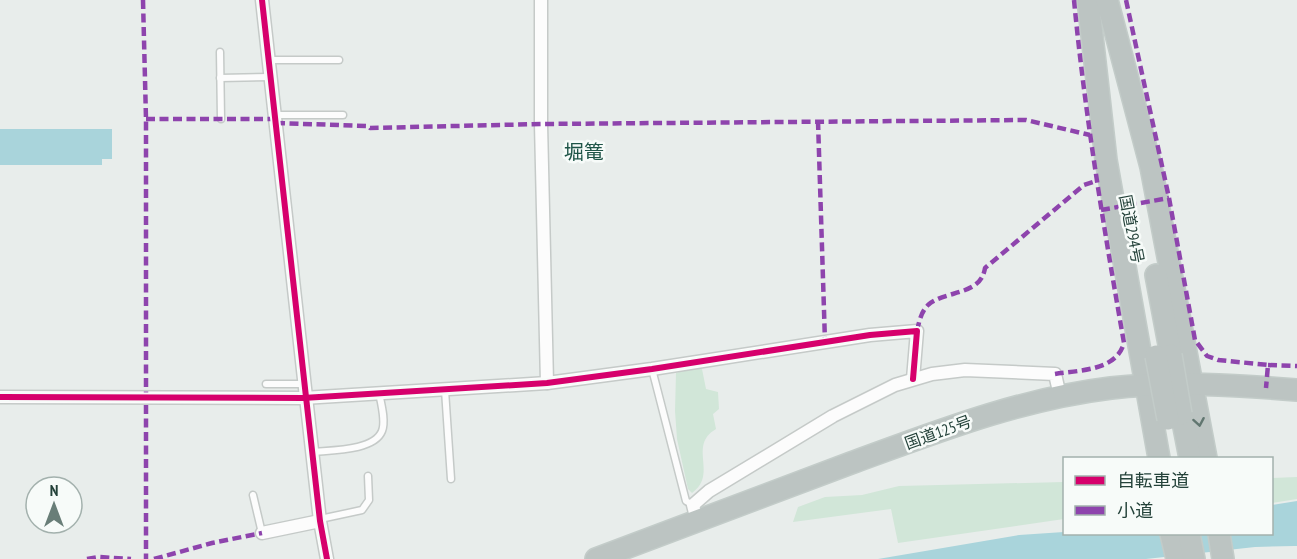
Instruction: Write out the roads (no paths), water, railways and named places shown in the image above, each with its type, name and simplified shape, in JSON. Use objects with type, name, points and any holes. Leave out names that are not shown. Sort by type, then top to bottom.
[{"type":"highway","name":"国道294号","points":[[1089,0],[1175,418],[1189,457]]},
{"type":"highway","points":[[1089,0],[1106,160],[1159,457]]},
{"type":"highway","name":"国道294号","points":[[1107,0],[1163,356]]},
{"type":"highway","points":[[1107,0],[1151,167],[1206,457]]},
{"type":"highway","name":"国道125号","points":[[596,559],[695,513],[1017,405],[1108,388],[1146,385],[1297,390]]},
{"type":"highway","name":"国道294号","points":[[1175,418],[1175,457]]},
{"type":"highway","points":[[1171,535],[1177,559]]},
{"type":"highway","points":[[1189,535],[1194,559]]},
{"type":"highway","points":[[1203,535],[1207,559]]},
{"type":"highway","points":[[1219,535],[1223,559]]},
{"type":"street","points":[[262,0],[312,452],[327,559]]},
{"type":"street","points":[[541,0],[541,124],[547,382]]},
{"type":"street","points":[[0,397],[305,391],[379,393],[547,382],[652,369],[859,337],[916,331],[913,379]]},
{"type":"street","points":[[695,513],[709,491],[833,416],[873,395],[913,379],[965,370],[1055,374],[1060,396]]},
{"type":"street","points":[[262,533],[320,520]]},
{"type":"lane","points":[[220,52],[221,119]]},
{"type":"lane","points":[[269,60],[339,60]]},
{"type":"lane","points":[[220,78],[271,77]]},
{"type":"lane","points":[[276,115],[343,115]]},
{"type":"lane","points":[[652,369],[686,501],[695,513]]},
{"type":"lane","points":[[266,384],[305,391]]},
{"type":"lane","points":[[445,389],[451,479]]},
{"type":"lane","points":[[312,452],[359,447],[377,437],[383,428],[379,393]]},
{"type":"lane","points":[[320,520],[362,510],[369,500],[368,476]]},
{"type":"lane","points":[[253,495],[262,533]]},
{"type":"water","points":[[0,129],[112,129],[112,159],[102,159],[102,165],[0,165]]},
{"type":"water","points":[[1297,501],[1297,546],[1255,547],[1146,559],[878,559],[1019,535],[1063,532],[1063,535],[1273,535],[1273,505]]},
{"type":"district","name":"堀篭","points":[[584,152]]}]
